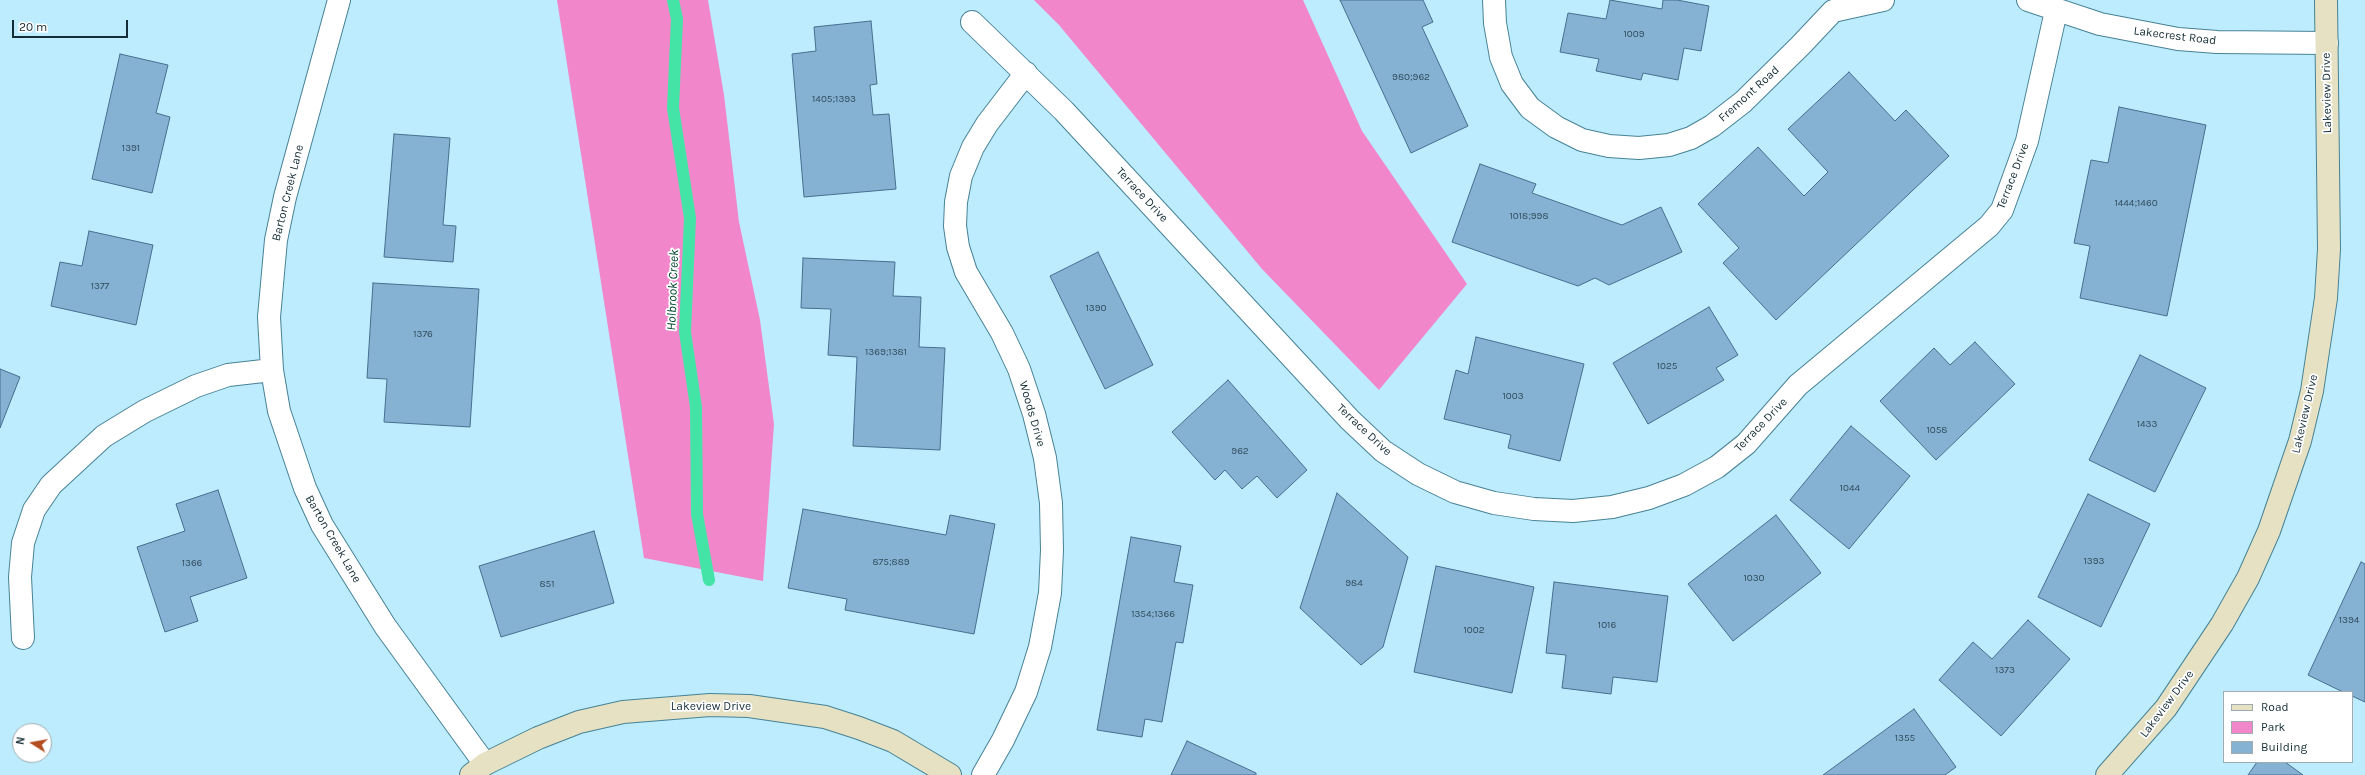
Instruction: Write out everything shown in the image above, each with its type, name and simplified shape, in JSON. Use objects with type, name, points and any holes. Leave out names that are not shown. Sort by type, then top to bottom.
[{"type":"street","name":"Barton Creek Lane","points":[[339,0],[284,198],[276,240],[269,317],[272,370],[279,411],[290,450],[322,525],[478,770]]},
{"type":"street","name":"Fremont Road","points":[[1494,0],[1494,23],[1501,57],[1512,84],[1530,108],[1556,127],[1582,140],[1609,146],[1639,148],[1668,145],[1691,138],[1712,126],[1743,102],[1836,5],[1883,0]]},
{"type":"street","name":"Lakecrest Road","points":[[2028,0],[2056,11],[2100,24],[2178,39],[2216,42],[2327,43]]},
{"type":"street","name":"Lakeview Drive","points":[[2107,775],[2166,708],[2222,624],[2248,578],[2270,531],[2300,441],[2319,353],[2326,298],[2329,249],[2326,0]]},
{"type":"street","name":"Terrace Drive","points":[[972,22],[1064,111],[1350,420],[1382,451],[1418,474],[1455,492],[1494,503],[1534,509],[1573,511],[1612,507],[1649,498],[1684,485],[1717,467],[1746,444],[1798,385],[1989,226],[2002,210],[2027,141],[2056,11]]},
{"type":"street","name":"Woods Drive","points":[[983,775],[1004,740],[1026,692],[1040,646],[1050,593],[1052,550],[1051,503],[1045,458],[1034,414],[1019,368],[1002,334],[966,272],[958,247],[955,226],[956,202],[961,176],[973,148],[987,124],[1026,73]]},
{"type":"street","points":[[23,638],[20,577],[23,543],[34,510],[51,485],[104,436],[145,411],[228,375],[272,370]]},
{"type":"street","name":"Lakeview Drive","points":[[478,770],[538,738],[579,722],[623,712],[667,707],[710,705],[780,710],[832,720],[893,741],[950,775]]},
{"type":"green space","points":[[557,0],[708,0],[724,95],[739,222],[760,320],[774,424],[763,581],[644,558]]},
{"type":"green space","points":[[1034,0],[1303,0],[1362,131],[1467,284],[1379,390],[1262,269],[1059,25]]},
{"type":"building","points":[[1340,0],[1423,0],[1433,22],[1422,27],[1468,126],[1411,153]]},
{"type":"building","points":[[1610,0],[1662,9],[1663,0],[1677,0],[1709,6],[1701,51],[1684,48],[1678,80],[1643,73],[1641,80],[1596,71],[1599,59],[1560,52],[1568,13],[1606,19]]},
{"type":"building","points":[[871,21],[877,84],[870,85],[873,115],[889,114],[896,189],[804,197],[792,54],[816,51],[814,27]]},
{"type":"building","points":[[120,54],[168,65],[156,113],[170,117],[152,193],[92,179]]},
{"type":"building","points":[[1849,72],[1895,121],[1906,110],[1949,156],[1776,320],[1723,263],[1739,248],[1698,204],[1758,147],[1804,196],[1828,172],[1788,129]]},
{"type":"building","points":[[2119,107],[2206,125],[2167,316],[2080,298],[2090,246],[2074,243],[2091,160],[2108,163]]},
{"type":"building","points":[[394,134],[450,138],[443,225],[456,226],[453,262],[384,257]]},
{"type":"building","points":[[1480,164],[1536,184],[1532,193],[1622,225],[1661,207],[1682,252],[1609,285],[1595,278],[1578,286],[1452,242]]},
{"type":"building","points":[[89,231],[153,245],[136,325],[51,306],[60,262],[82,266]]},
{"type":"building","points":[[1098,252],[1153,365],[1105,389],[1050,276]]},
{"type":"building","points":[[803,258],[895,262],[893,296],[921,297],[919,347],[945,348],[940,450],[853,446],[857,357],[828,355],[831,309],[801,308]]},
{"type":"building","points":[[373,283],[479,289],[470,427],[384,422],[387,379],[367,378]]},
{"type":"building","points":[[1709,307],[1738,355],[1716,368],[1724,380],[1648,424],[1613,363]]},
{"type":"building","points":[[1476,337],[1584,364],[1560,461],[1508,448],[1511,435],[1444,419],[1456,370],[1468,374]]},
{"type":"building","points":[[1975,342],[2015,384],[1936,460],[1880,401],[1934,348],[1950,365]]},
{"type":"building","points":[[2140,355],[2206,388],[2155,492],[2089,460]]},
{"type":"building","points":[[0,369],[20,377],[0,428]]},
{"type":"building","points":[[1228,380],[1307,470],[1277,498],[1257,476],[1242,489],[1225,470],[1215,480],[1172,432]]},
{"type":"building","points":[[1851,426],[1910,476],[1849,549],[1790,500]]},
{"type":"building","points":[[218,490],[247,578],[190,597],[198,621],[165,632],[137,547],[185,531],[176,504]]},
{"type":"building","points":[[1337,493],[1408,557],[1383,647],[1361,665],[1300,608]]},
{"type":"building","points":[[2088,494],[2150,524],[2101,627],[2038,597]]},
{"type":"building","points":[[803,509],[946,535],[950,515],[995,524],[974,634],[845,610],[847,599],[788,588]]},
{"type":"building","points":[[1776,515],[1821,573],[1733,641],[1688,584]]},
{"type":"building","points":[[594,531],[614,603],[501,637],[479,566]]},
{"type":"building","points":[[1131,537],[1181,546],[1174,582],[1193,585],[1183,643],[1176,642],[1162,722],[1145,719],[1142,737],[1097,730]]},
{"type":"building","points":[[2361,562],[2365,564],[2365,702],[2353,696],[2353,691],[2341,691],[2308,675]]},
{"type":"building","points":[[1436,566],[1534,587],[1512,693],[1414,672]]},
{"type":"building","points":[[1554,582],[1668,596],[1657,682],[1613,677],[1611,694],[1562,688],[1566,655],[1546,653]]},
{"type":"building","points":[[2028,620],[2070,659],[2001,736],[1939,680],[1973,642],[1992,659]]},
{"type":"building","points":[[1914,709],[1956,767],[1945,775],[1823,775]]},
{"type":"building","points":[[1187,741],[1256,773],[1256,775],[1171,775]]},
{"type":"building","points":[[2256,763],[2286,763],[2303,775],[2248,775]]},
{"type":"waterway","name":"Holbrook Creek","points":[[673,0],[677,19],[673,108],[690,218],[685,332],[696,407],[697,514],[709,580]]}]
